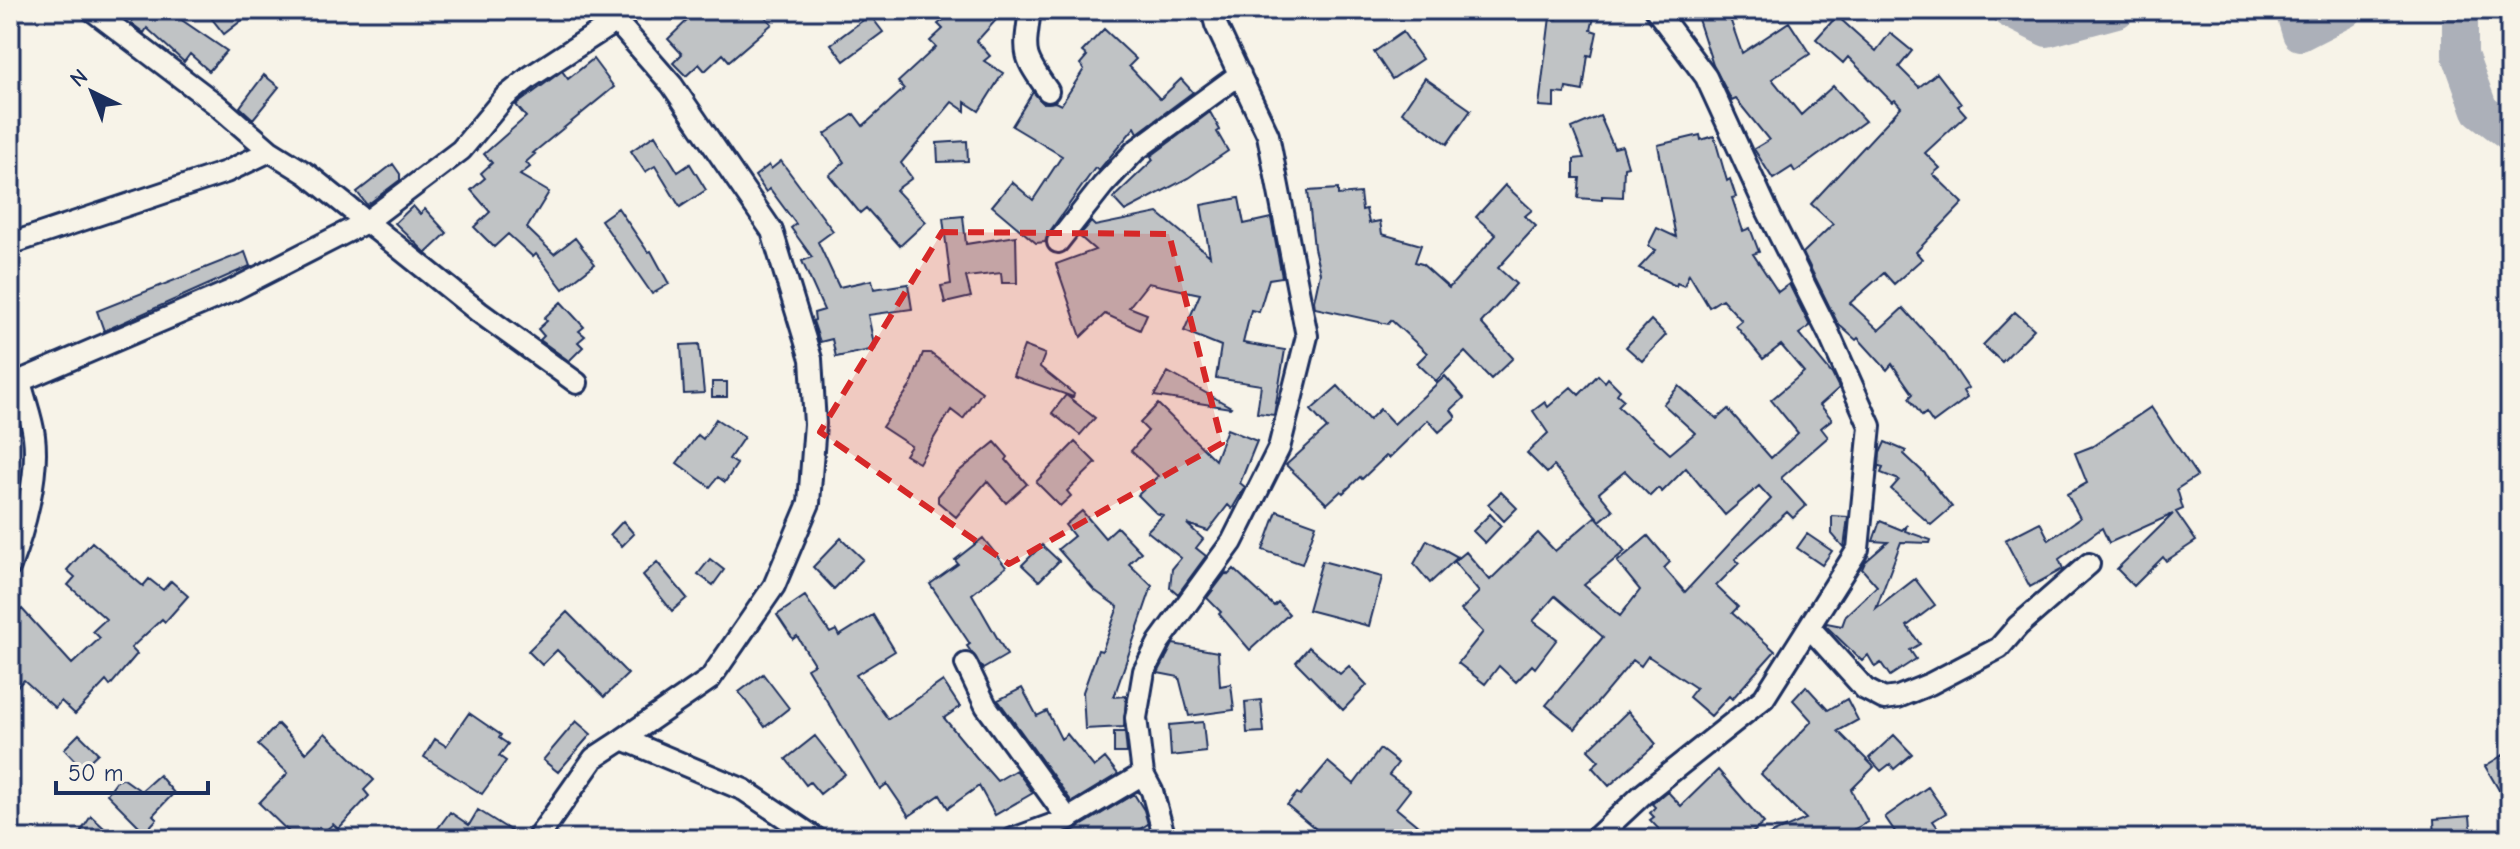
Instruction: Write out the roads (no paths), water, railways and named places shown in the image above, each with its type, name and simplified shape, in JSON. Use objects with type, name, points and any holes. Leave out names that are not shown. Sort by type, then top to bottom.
[{"type":"street","points":[[92,10],[217,105],[270,151],[307,174],[479,312],[577,383]]},
{"type":"street","points":[[1030,10],[1025,52],[1031,67],[1048,91]]},
{"type":"street","points":[[1165,839],[1152,791],[1143,774],[1136,718],[1144,671],[1159,642],[1232,542],[1279,448],[1307,336],[1268,135],[1216,25],[1212,10]]},
{"type":"street","points":[[1595,839],[1642,795],[1764,698],[1858,549],[1870,426],[1706,77],[1656,10]]},
{"type":"street","points":[[10,566],[28,510],[34,453],[34,436],[15,379],[231,291],[366,222],[461,150],[505,97],[623,16],[772,231],[811,359],[815,424],[809,503],[774,586],[710,679],[594,758],[537,839]]},
{"type":"street","points":[[1058,242],[1103,185],[1135,151],[1240,74]]},
{"type":"street","points":[[10,244],[226,172],[270,151]]},
{"type":"street","points":[[1809,627],[1865,689],[1884,699],[1898,697],[1999,648],[2018,626],[2089,564]]},
{"type":"street","points":[[966,664],[986,706],[1068,819]]},
{"type":"street","points":[[623,739],[744,790],[817,839]]},
{"type":"street","points":[[1013,839],[1068,819],[1143,774]]},
{"type":"waterway","points":[[2009,10],[2047,29],[2117,10]]},
{"type":"waterway","points":[[2293,10],[2300,33],[2345,10]]},
{"type":"waterway","points":[[2460,10],[2460,55],[2480,110],[2510,133]]}]
